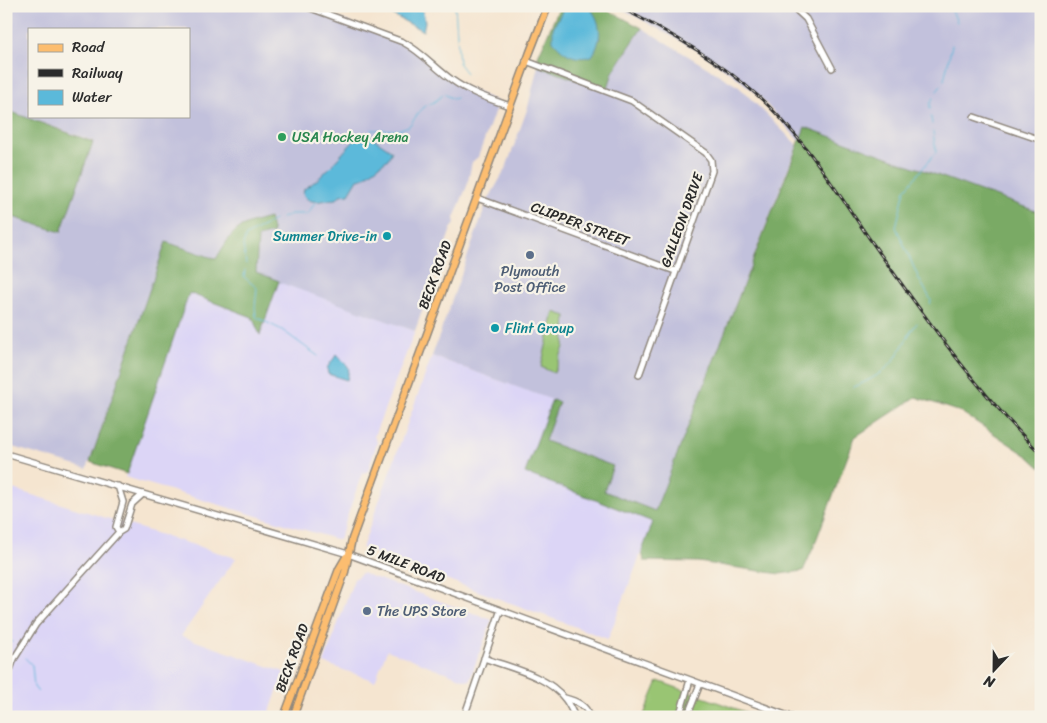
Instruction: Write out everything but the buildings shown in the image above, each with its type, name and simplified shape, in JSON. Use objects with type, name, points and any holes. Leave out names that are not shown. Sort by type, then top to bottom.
[{"type":"main road","name":"BECK ROAD","points":[[293,717],[345,572],[348,554],[526,61],[548,6]]},
{"type":"main road","name":"BECK ROAD","points":[[284,717],[339,569],[348,554]]},
{"type":"street","points":[[305,6],[403,42],[418,50],[453,81],[471,92],[510,106]]},
{"type":"street","points":[[792,6],[806,19],[832,68]]},
{"type":"street","name":"GALLEON DRIVE","points":[[526,61],[632,100],[709,156],[712,163],[712,171],[639,375]]},
{"type":"street","points":[[974,117],[1041,140]]},
{"type":"street","name":"CLIPPER STREET","points":[[477,198],[675,271]]},
{"type":"street","name":"5 MILE ROAD","points":[[6,454],[348,554],[500,612],[791,717]]},
{"type":"street","points":[[118,486],[123,502],[116,527],[119,532]]},
{"type":"street","points":[[6,680],[14,659],[36,624],[119,532],[124,529],[132,504],[144,494]]},
{"type":"street","points":[[464,717],[500,612]]},
{"type":"street","points":[[484,658],[530,674],[547,684],[564,698],[575,717]]},
{"type":"street","points":[[680,717],[690,680]]},
{"type":"street","points":[[687,717],[700,684]]},
{"type":"street","points":[[564,698],[577,701],[588,710],[590,717]]},
{"type":"shaded area","points":[[12,6],[305,6],[403,42],[453,81],[498,102],[478,157],[472,162],[467,186],[454,218],[455,224],[451,229],[415,331],[166,242],[87,469],[6,445],[6,215],[61,232],[93,141],[28,118],[190,118],[190,28],[28,28],[28,118],[6,110],[6,21]]},
{"type":"shaded area","points":[[617,6],[1041,6],[1041,213],[805,127],[799,141],[759,96],[731,73],[697,50]]},
{"type":"shaded area","points":[[642,28],[739,87],[797,145],[655,511],[604,491],[613,466],[544,441],[558,402],[432,356],[487,202],[506,168],[528,107],[538,66],[607,91],[613,72]]},
{"type":"shaded area","points":[[279,281],[415,331],[374,436],[377,442],[368,471],[362,474],[339,540],[125,477],[189,293],[252,317],[260,334]]},
{"type":"shaded area","points":[[432,356],[559,402],[653,522],[608,639],[362,548]]},
{"type":"shaded area","points":[[6,487],[236,558],[181,636],[284,672],[268,717],[6,717]]},
{"type":"shaded area","points":[[362,573],[492,620],[469,681],[387,650],[375,681],[324,663],[354,579]]},
{"type":"green space","points":[[560,6],[565,6],[553,28],[595,51],[600,39],[593,12],[588,6],[600,6],[642,28],[613,72],[607,91],[538,66],[538,56]]},
{"type":"green space","points":[[6,110],[93,142],[61,232],[6,215]]},
{"type":"green space","points":[[805,127],[1041,213],[1041,468],[1029,457],[961,412],[916,397],[855,437],[803,571],[780,574],[698,562],[644,561],[642,551],[653,522],[525,473],[552,400],[559,402],[545,441],[613,466],[604,491],[655,511]]},
{"type":"green space","points":[[269,218],[273,233],[258,237],[256,272],[279,281],[260,335],[252,317],[189,293],[127,474],[90,462],[166,242],[216,259],[231,235],[236,231],[248,224]]},
{"type":"green space","points":[[554,312],[566,316],[564,347],[554,373],[541,367]]},
{"type":"green space","points":[[658,681],[759,717],[643,717]]},
{"type":"water","points":[[392,6],[422,6],[425,22],[423,31],[391,14]]},
{"type":"water","points":[[565,6],[588,6],[596,17],[599,37],[596,50],[592,56],[575,57],[561,50],[553,41],[553,28]]},
{"type":"water","points":[[370,136],[392,151],[388,159],[363,178],[358,179],[349,194],[340,195],[337,199],[318,201],[306,198],[303,194],[304,189],[326,172],[358,137]]},
{"type":"water","points":[[337,354],[349,368],[347,380],[328,374],[327,368]]},
{"type":"waterway","points":[[455,6],[459,64],[466,73]]},
{"type":"waterway","points":[[950,6],[957,22]]},
{"type":"waterway","points":[[944,80],[952,45]]},
{"type":"waterway","points":[[937,91],[941,86]]},
{"type":"waterway","points":[[371,130],[398,130],[409,126],[423,107],[434,102],[444,94],[453,99],[456,98]]},
{"type":"waterway","points":[[930,109],[933,98]]},
{"type":"waterway","points":[[931,117],[932,124]]},
{"type":"waterway","points":[[930,304],[931,300],[919,279],[896,227],[905,190],[936,152],[933,132]]},
{"type":"waterway","points":[[282,218],[291,214],[308,214],[316,201]]},
{"type":"waterway","points":[[246,264],[243,245],[246,236],[274,220]]},
{"type":"waterway","points":[[245,270],[244,277],[257,288],[256,317],[282,330],[318,356]]},
{"type":"waterway","points":[[854,387],[883,371],[892,362],[917,323]]},
{"type":"waterway","points":[[6,639],[12,642]]},
{"type":"waterway","points":[[25,658],[32,665],[34,687],[38,692]]},
{"type":"railway","points":[[617,6],[672,35],[708,57],[757,95],[789,127],[817,163],[950,350],[994,403],[1041,454]]},
{"type":"place","name":"USA Hockey Arena","points":[[282,137]]},
{"type":"place","name":"Summer Drive-in","points":[[387,236]]},
{"type":"place","name":"Plymouth Post Office","points":[[530,255]]},
{"type":"place","name":"Flint Group","points":[[495,328]]},
{"type":"place","name":"The UPS Store","points":[[367,611]]}]
